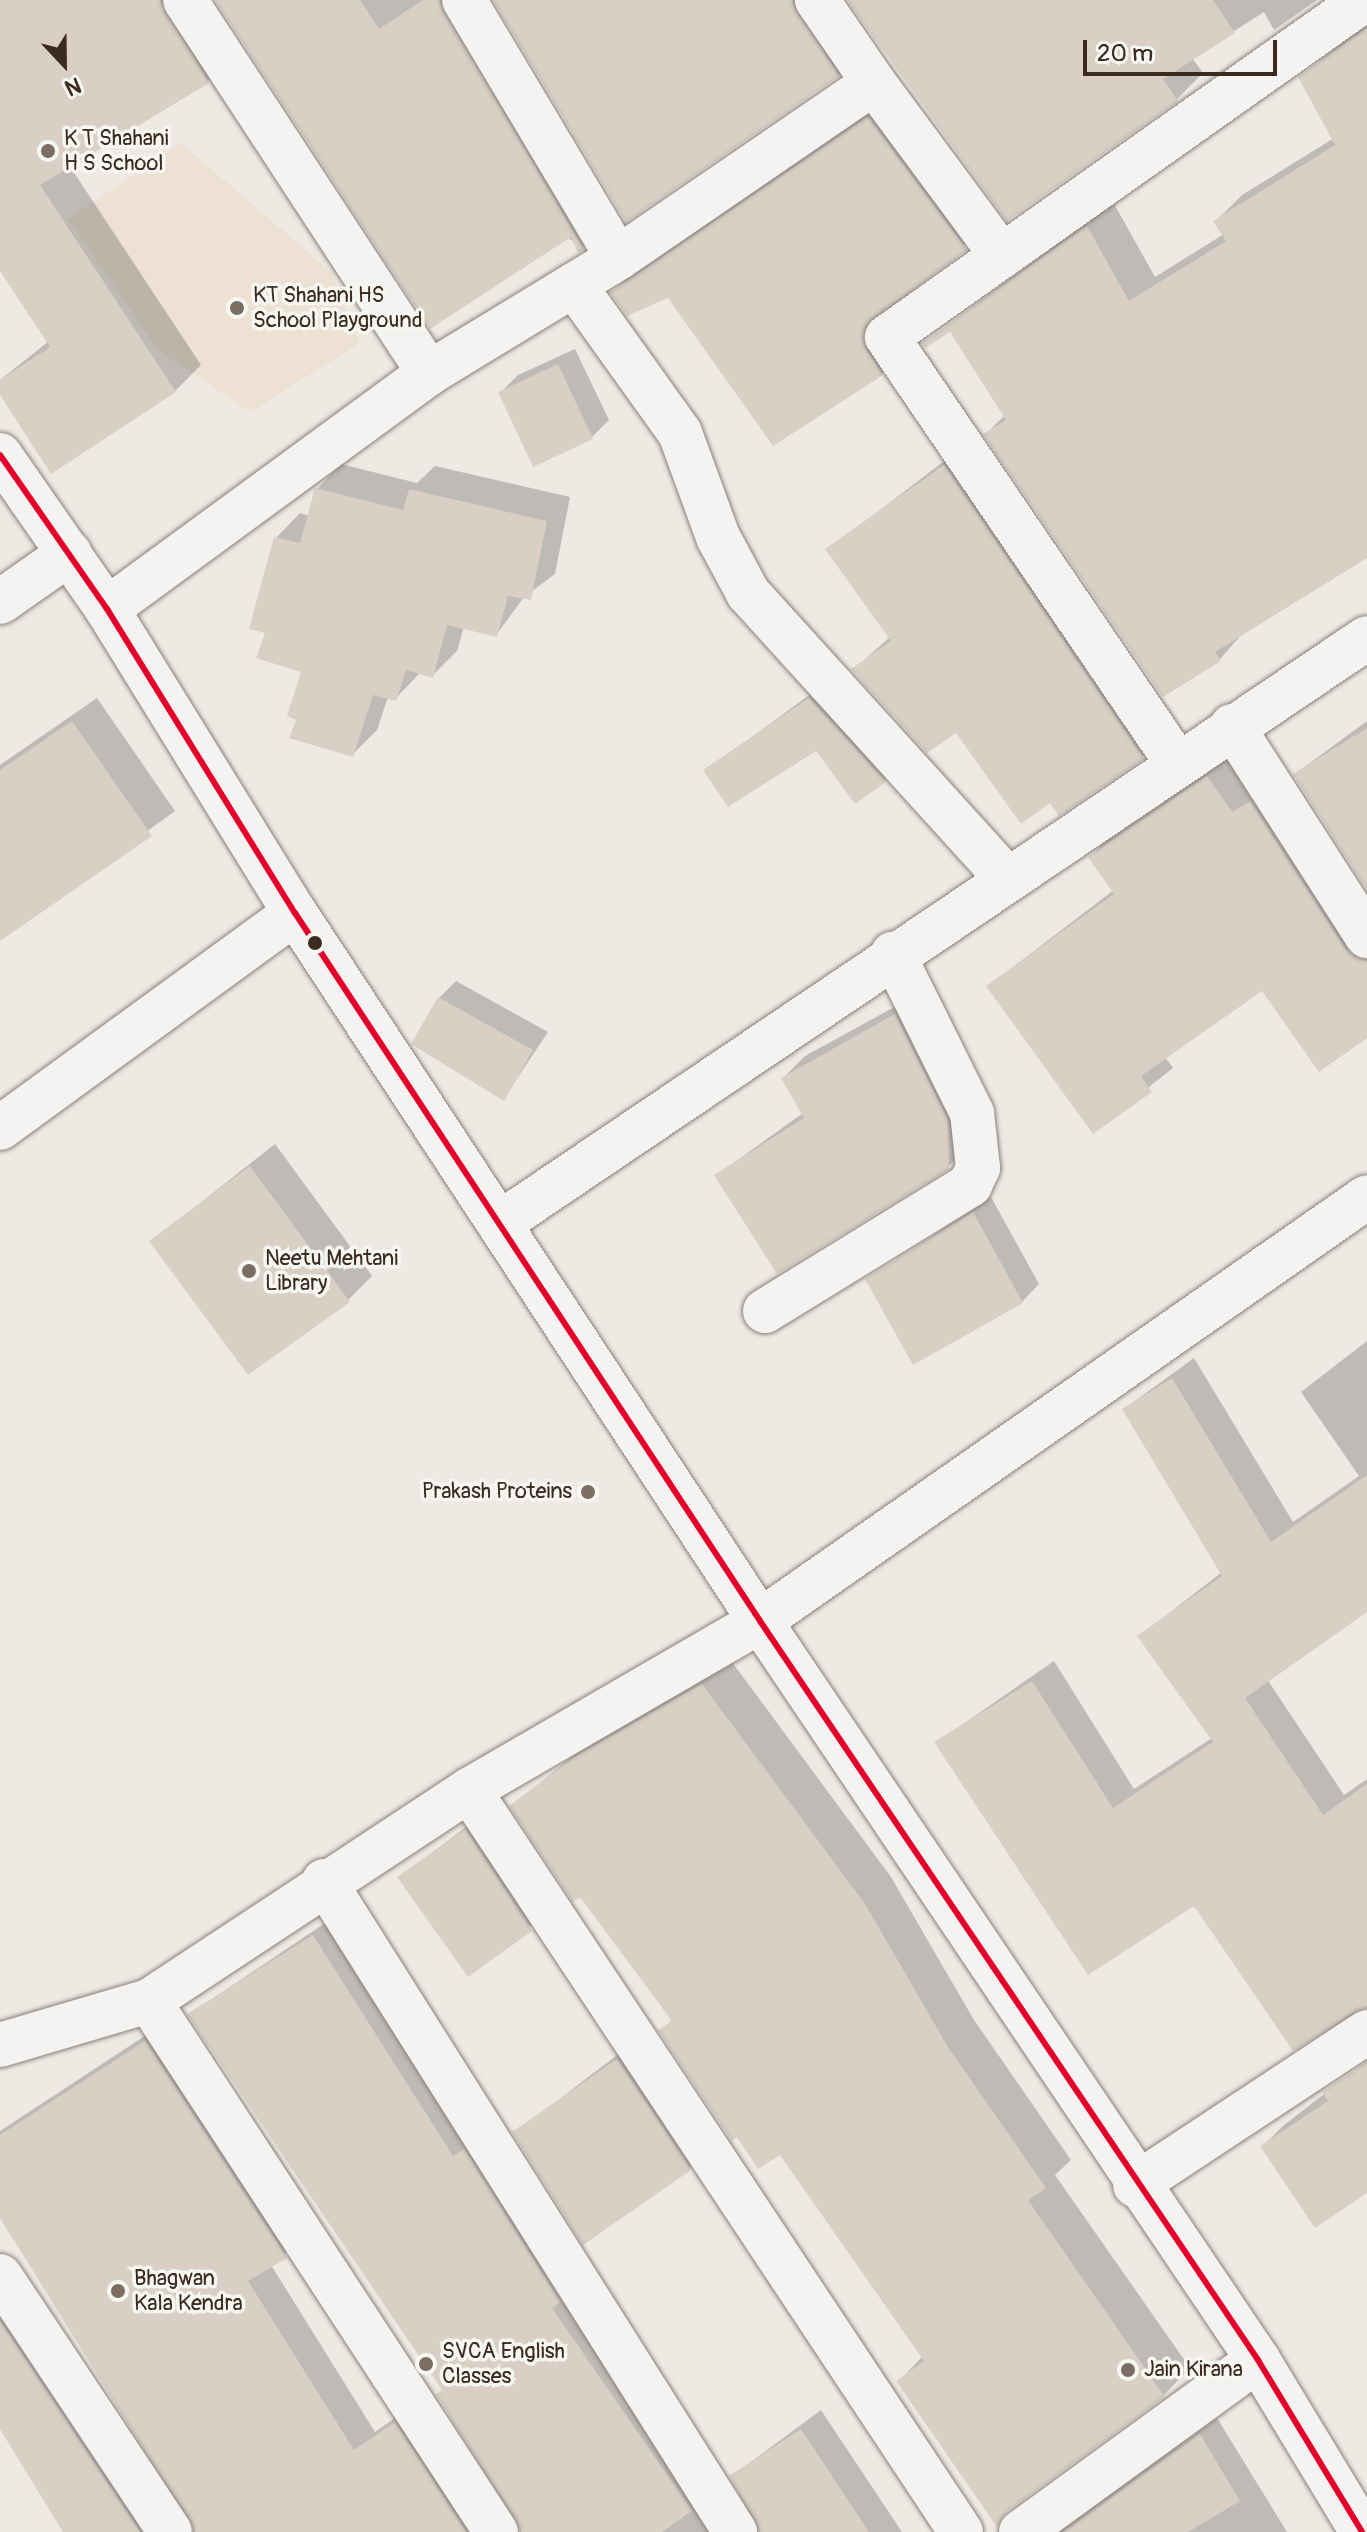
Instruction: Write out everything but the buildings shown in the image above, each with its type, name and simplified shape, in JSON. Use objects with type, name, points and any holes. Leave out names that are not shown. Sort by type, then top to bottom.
[{"type":"street","points":[[185,0],[429,373]]},
{"type":"street","points":[[464,0],[618,258]]},
{"type":"street","points":[[817,0],[874,83],[1002,256]]},
{"type":"street","points":[[1177,763],[887,337],[1364,0]]},
{"type":"street","points":[[107,609],[429,373],[618,258],[874,83]]},
{"type":"street","points":[[574,285],[680,433],[718,537],[748,593],[1005,876]]},
{"type":"street","points":[[0,455],[107,609],[295,913],[503,1221],[760,1621],[1135,2185],[1258,2360],[1362,2532]]},
{"type":"street","points":[[0,602],[70,553]]},
{"type":"street","points":[[503,1221],[1005,876],[1367,638]]},
{"type":"street","points":[[1232,726],[1367,936]]},
{"type":"street","points":[[0,1128],[295,913]]},
{"type":"street","points":[[765,1311],[970,1185],[978,1168],[972,1113],[893,954]]},
{"type":"street","points":[[0,2045],[149,2001],[324,1881],[469,1790],[760,1621],[1367,1197]]},
{"type":"street","points":[[469,1790],[961,2532]]},
{"type":"street","points":[[324,1881],[735,2532]]},
{"type":"street","points":[[149,2001],[496,2532]]},
{"type":"street","points":[[1135,2185],[1367,2032]]},
{"type":"street","points":[[0,2276],[170,2532]]},
{"type":"street","points":[[1021,2532],[1258,2360]]},
{"type":"shaded area","name":"KT Shahani HS School Playground","points":[[181,143],[331,272],[360,343],[250,412],[158,350],[68,219]]},
{"type":"transit line","points":[[0,455],[107,609],[295,913],[760,1621],[1258,2360],[1362,2532]]},
{"type":"place","name":"K T Shahani H S School","points":[[48,151]]},
{"type":"place","name":"KT Shahani HS School Playground","points":[[237,308]]},
{"type":"place","name":"Neetu Mehtani Library","points":[[249,1271]]},
{"type":"place","name":"Prakash Proteins","points":[[588,1492]]},
{"type":"place","name":"Bhagwan Kala Kendra","points":[[118,2291]]},
{"type":"place","name":"SVCA English Classes","points":[[426,2364]]},
{"type":"place","name":"Jain Kirana","points":[[1128,2370]]}]
